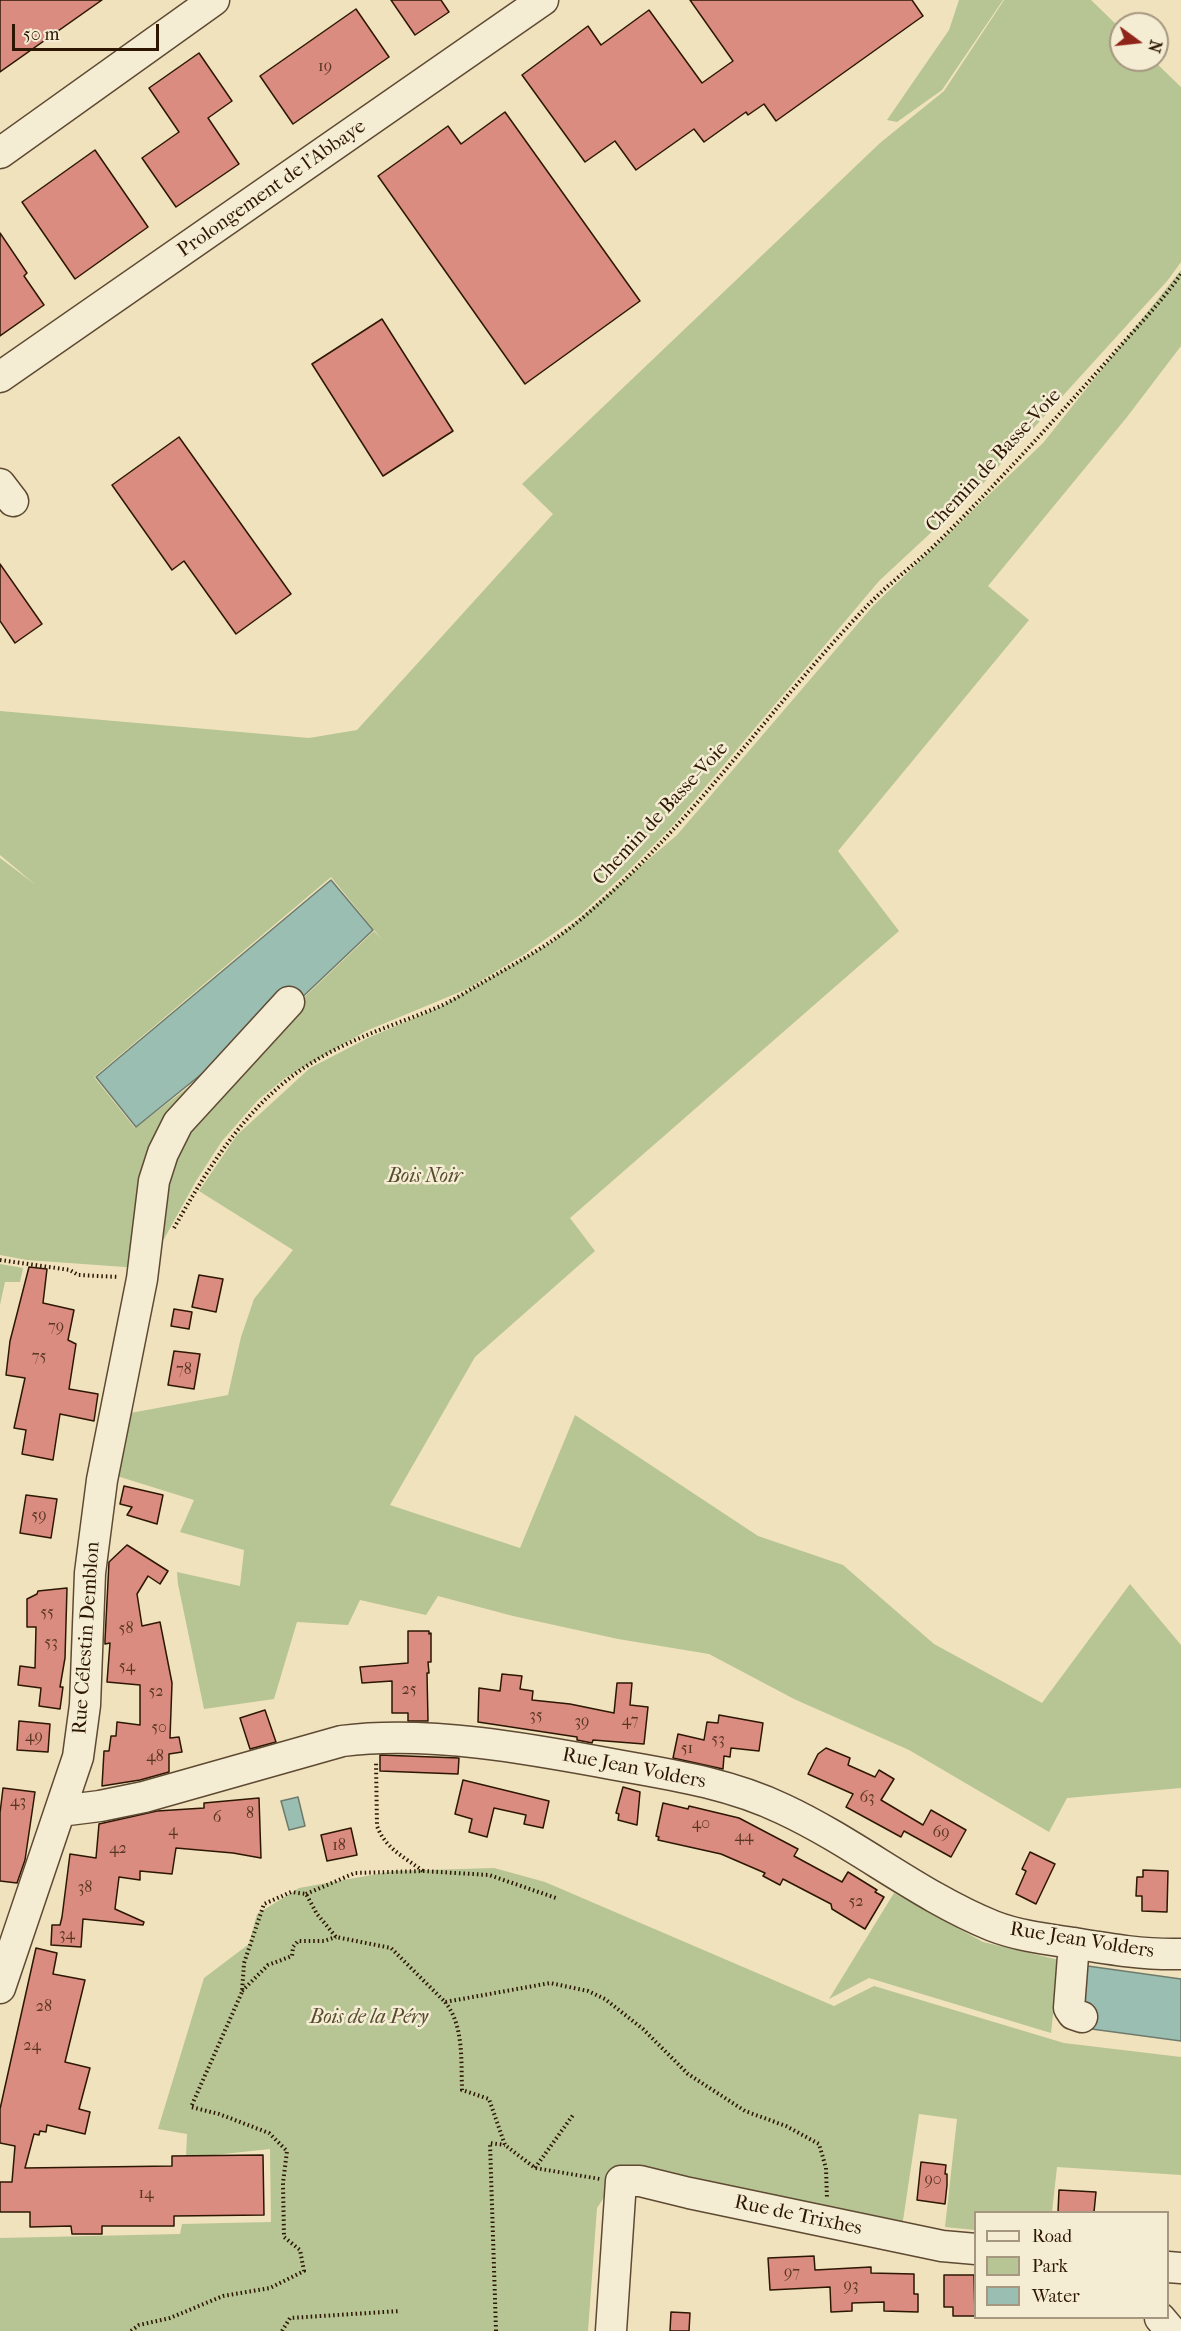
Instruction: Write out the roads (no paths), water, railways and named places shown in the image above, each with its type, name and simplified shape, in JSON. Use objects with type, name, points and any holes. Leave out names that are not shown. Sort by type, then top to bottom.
[{"type":"street","points":[[0,153],[214,0]]},
{"type":"street","name":"Prolongement de l'Abbaye","points":[[0,377],[543,0]]},
{"type":"street","name":"Rue Célestin Demblon","points":[[0,1988],[78,1757],[85,1705],[90,1573],[102,1480],[142,1279],[154,1181],[163,1153],[178,1123],[289,1002]]},
{"type":"street","name":"Rue Jean Volders","points":[[60,1811],[144,1797],[329,1744],[376,1739],[482,1743],[704,1780],[753,1796],[790,1812],[944,1902],[995,1927],[1016,1934],[1119,1951],[1181,1954]]},
{"type":"street","points":[[1074,1943],[1069,2008],[1073,2014],[1082,2017]]},
{"type":"street","name":"Rue de Trixhes","points":[[611,2331],[621,2181],[640,2181],[942,2246],[974,2249]]},
{"type":"street","points":[[1161,2319],[1171,2331]]},
{"type":"water","points":[[331,880],[373,930],[275,1023],[266,1022],[136,1127],[96,1077]]},
{"type":"water","points":[[298,1797],[305,1826],[289,1830],[281,1801]]},
{"type":"water","points":[[1066,1963],[1181,1979],[1181,2041],[1084,2028]]},
{"type":"park label","name":"Bois Noir","points":[[425,1177]]},
{"type":"park label","name":"Bois de la Péry","points":[[369,2018]]}]
